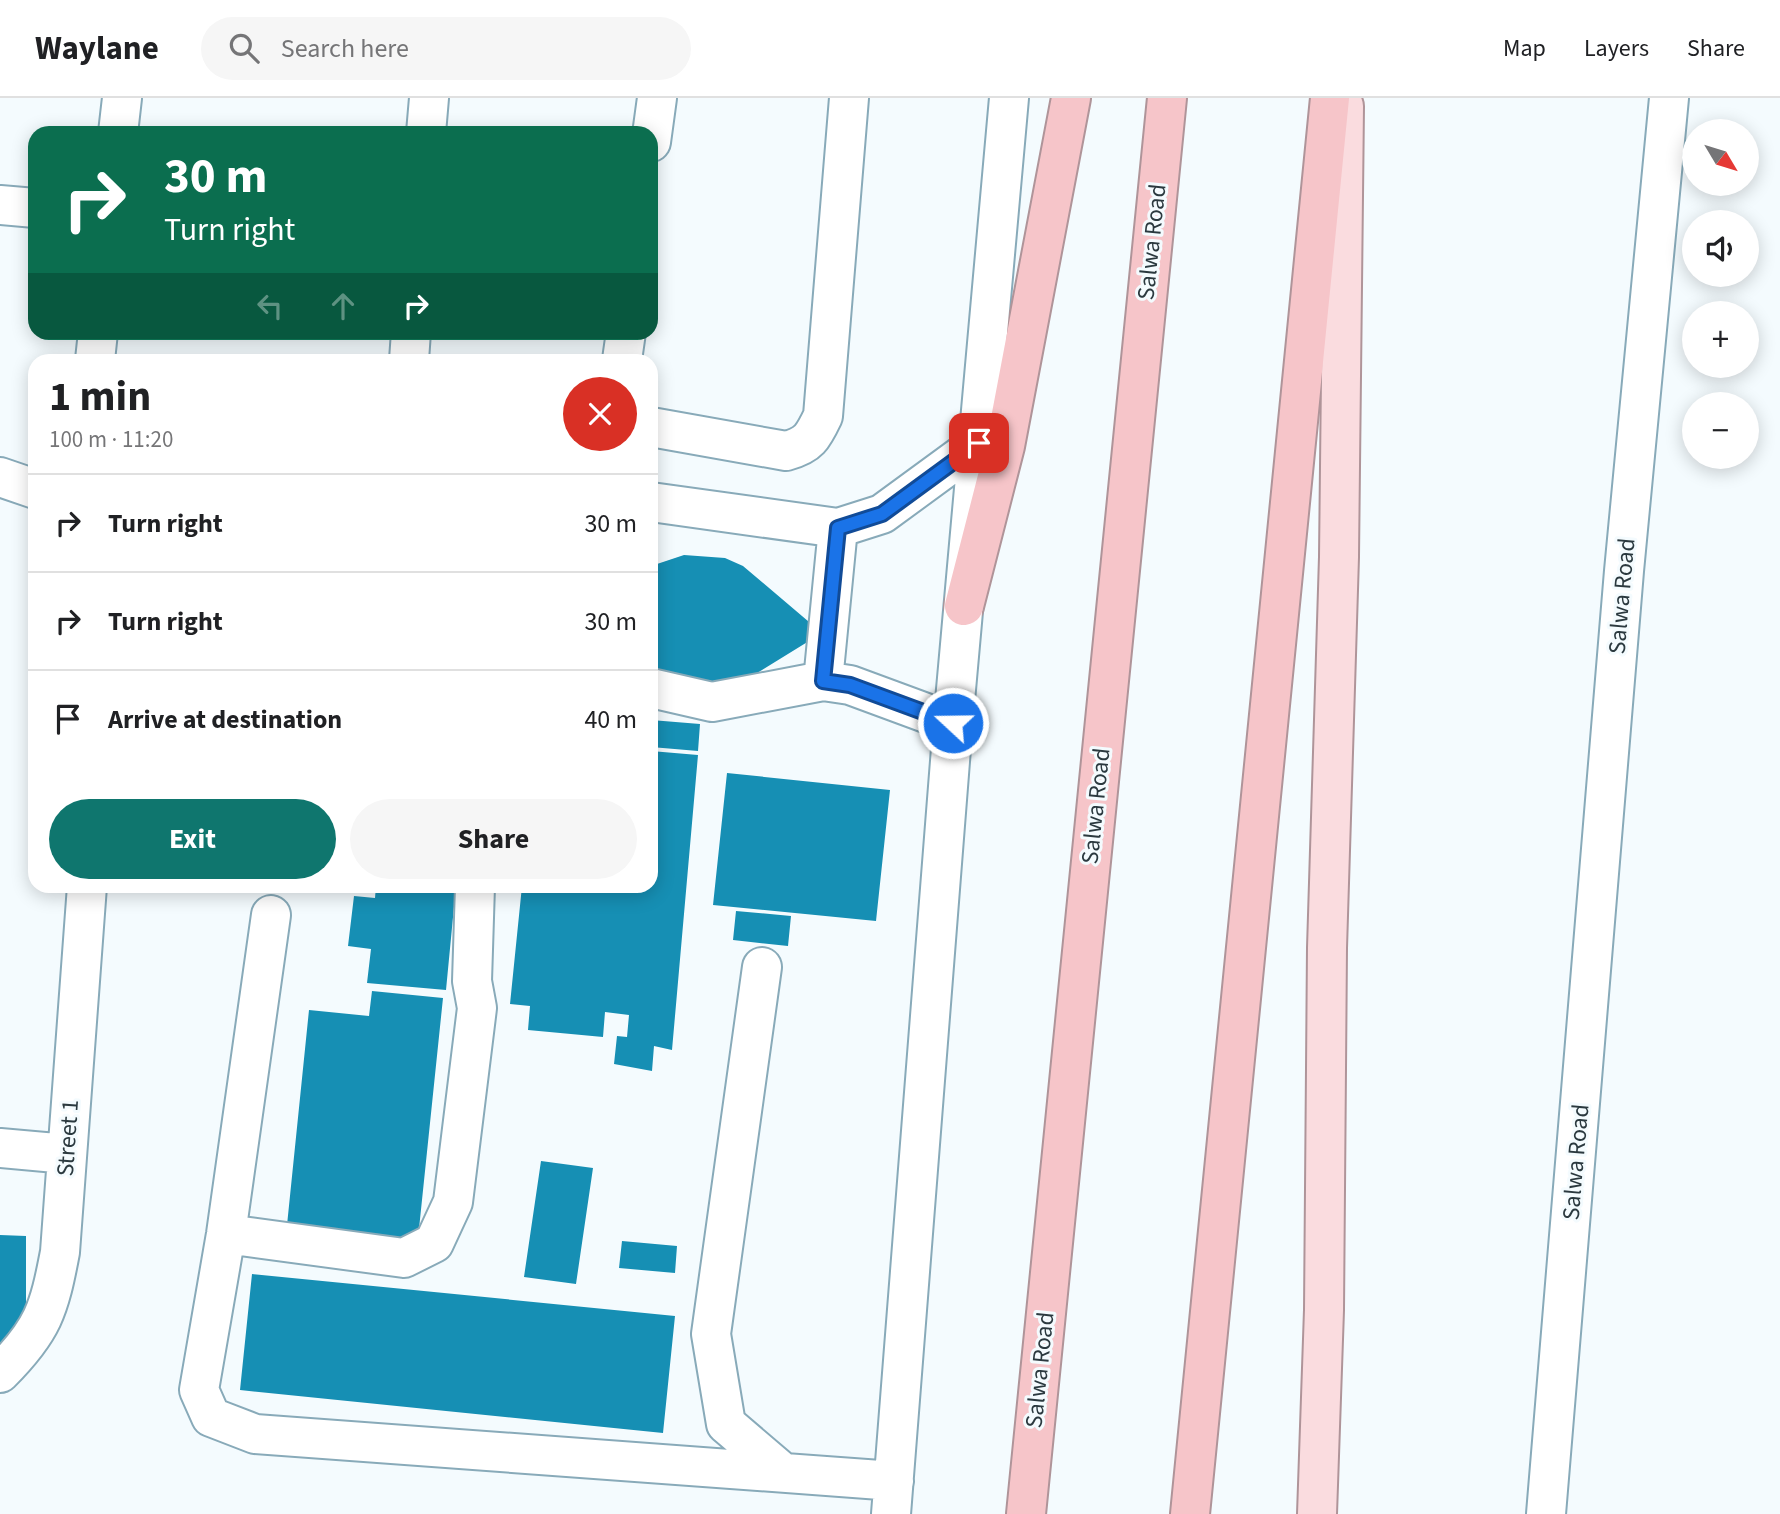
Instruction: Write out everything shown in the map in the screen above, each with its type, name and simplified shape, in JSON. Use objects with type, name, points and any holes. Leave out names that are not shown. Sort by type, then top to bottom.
[{"type":"highway","points":[[964,606],[1005,446],[1071,98]]},
{"type":"highway","name":"Salwa Road","points":[[1026,1514],[1167,98]]},
{"type":"highway","points":[[1190,1514],[1329,98]]},
{"type":"main road","points":[[1317,1514],[1324,1310],[1327,948],[1339,557],[1344,98]]},
{"type":"street","points":[[119,126],[122,98]]},
{"type":"street","points":[[427,126],[429,98]]},
{"type":"street","points":[[653,126],[657,98]]},
{"type":"street","points":[[658,428],[786,451],[805,446],[817,428],[823,416],[849,98]]},
{"type":"street","points":[[271,915],[226,1234],[199,1390],[211,1417],[255,1434],[781,1471],[893,1498],[953,723],[1009,98]]},
{"type":"street","name":"Salwa Road","points":[[1546,1514],[1623,571],[1669,98]]},
{"type":"street","points":[[0,205],[28,207]]},
{"type":"street","points":[[658,503],[838,528],[882,514],[979,443]]},
{"type":"street","points":[[0,477],[28,487]]},
{"type":"street","points":[[823,681],[838,528]]},
{"type":"street","points":[[658,690],[712,702],[823,681],[850,685],[953,723]]},
{"type":"street","name":"Street 1","points":[[0,1374],[26,1347],[50,1305],[60,1252],[86,893]]},
{"type":"street","points":[[226,1234],[404,1258],[433,1243],[453,1202],[477,1008],[472,981],[475,893]]},
{"type":"street","points":[[762,967],[711,1334],[726,1424],[781,1471]]},
{"type":"street","points":[[0,1147],[67,1154]]},
{"type":"building","points":[[684,555],[725,558],[743,566],[822,633],[746,680],[718,691],[658,681],[658,564]]},
{"type":"building","points":[[658,721],[700,724],[698,751],[658,748]]},
{"type":"building","points":[[658,752],[698,755],[672,1050],[654,1046],[652,1071],[614,1064],[617,1036],[627,1037],[629,1015],[605,1012],[603,1037],[528,1030],[530,1006],[510,1004],[521,893],[658,893]]},
{"type":"building","points":[[727,773],[890,790],[876,921],[713,905]]},
{"type":"building","points":[[375,893],[455,893],[446,990],[367,983],[371,949],[348,946],[354,896],[375,898]]},
{"type":"building","points":[[736,911],[791,916],[788,946],[733,940]]},
{"type":"building","points":[[372,991],[443,998],[417,1248],[286,1235],[309,1010],[369,1016]]},
{"type":"building","points":[[541,1161],[593,1168],[576,1284],[524,1277]]},
{"type":"building","points":[[0,1235],[26,1236],[26,1347],[0,1342]]},
{"type":"building","points":[[622,1241],[677,1246],[675,1273],[619,1268]]},
{"type":"building","points":[[252,1274],[675,1316],[663,1433],[240,1390]]},
{"type":"route","points":[[953,723],[850,685],[823,681],[838,528],[882,514],[914,494],[979,443]]}]
